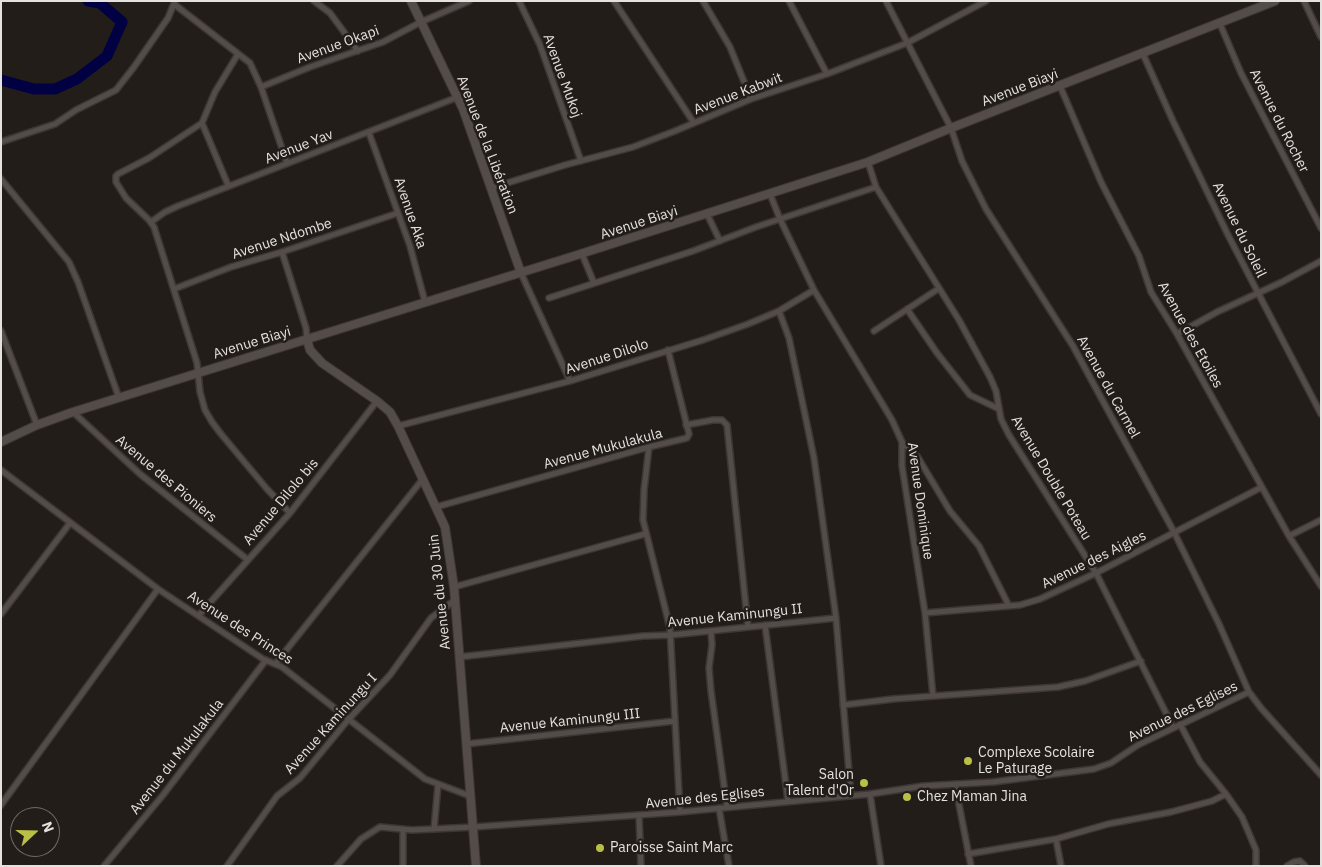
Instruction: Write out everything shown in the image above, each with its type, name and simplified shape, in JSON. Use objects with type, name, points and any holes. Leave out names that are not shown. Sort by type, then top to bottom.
[{"type":"street","points":[[314,1],[334,18],[358,51]]},
{"type":"street","name":"Avenue de la Libération","points":[[411,1],[458,97],[521,273]]},
{"type":"street","name":"Avenue Okapi","points":[[261,87],[395,36],[421,22],[469,1]]},
{"type":"street","name":"Avenue Mukoj","points":[[519,1],[540,45],[580,161]]},
{"type":"street","points":[[614,1],[694,123]]},
{"type":"street","points":[[703,1],[730,47],[751,99]]},
{"type":"street","points":[[789,1],[827,74]]},
{"type":"street","name":"Avenue du Carmel","points":[[886,1],[951,128],[962,161],[986,209],[1073,346],[1174,532],[1219,624],[1249,692],[1321,775]]},
{"type":"street","name":"Avenue Kabwit","points":[[491,188],[633,147],[751,99],[827,74],[907,43],[985,1]]},
{"type":"street","name":"Avenue Biayi","points":[[1,442],[37,425],[73,412],[582,254],[868,162],[1275,1]]},
{"type":"street","points":[[1304,1],[1321,37]]},
{"type":"street","points":[[1,142],[55,124],[76,110],[116,90],[168,18],[175,3],[250,62],[261,87],[287,163]]},
{"type":"street","name":"Avenue du Rocher","points":[[1220,24],[1241,73],[1321,228]]},
{"type":"street","points":[[238,54],[215,92],[202,123],[149,158],[116,176],[118,186],[126,198],[151,222],[198,362],[201,399],[212,422],[267,489],[290,513]]},
{"type":"street","name":"Avenue du Soleil","points":[[1143,54],[1173,121],[1258,293],[1321,414]]},
{"type":"street","name":"Avenue des Etoiles","points":[[1060,86],[1101,182],[1140,256],[1151,292],[1177,334],[1289,536],[1321,586]]},
{"type":"street","name":"Avenue Yav","points":[[151,222],[165,212],[228,185],[458,97]]},
{"type":"street","points":[[202,123],[228,185]]},
{"type":"street","name":"Avenue Aka","points":[[368,132],[412,252],[425,302]]},
{"type":"street","name":"Avenue Double Poteau","points":[[868,162],[876,187],[958,320],[990,377],[996,390],[1001,419],[1009,435],[1096,573],[1174,727]]},
{"type":"street","points":[[1,179],[69,262],[78,282],[119,398]]},
{"type":"street","points":[[549,298],[876,187]]},
{"type":"street","name":"Avenue Dominique","points":[[770,194],[814,290],[892,420],[902,442],[902,466],[925,613],[933,696]]},
{"type":"street","name":"Avenue Ndombe","points":[[174,289],[231,267],[398,213]]},
{"type":"street","points":[[707,214],[720,241]]},
{"type":"street","name":"Avenue du 30 Juin","points":[[282,252],[306,328],[310,350],[322,363],[390,412],[448,536],[460,657],[476,866]]},
{"type":"street","points":[[582,254],[594,283]]},
{"type":"street","points":[[1177,334],[1217,312],[1282,282],[1321,261]]},
{"type":"street","points":[[521,273],[570,382]]},
{"type":"street","points":[[874,331],[938,289]]},
{"type":"street","name":"Avenue Dilolo","points":[[398,426],[570,382],[734,329],[779,311],[814,290]]},
{"type":"street","points":[[907,309],[937,353],[970,395],[999,409]]},
{"type":"street","points":[[779,311],[789,338],[816,469],[836,618],[851,796]]},
{"type":"street","points":[[1,331],[37,425]]},
{"type":"street","points":[[668,350],[686,424],[722,420],[727,425],[748,627]]},
{"type":"street","name":"Avenue Dilolo bis","points":[[199,616],[290,513],[377,401]]},
{"type":"street","name":"Avenue des Pioniers","points":[[73,412],[140,474],[248,560]]},
{"type":"street","name":"Avenue Mukulakula","points":[[436,507],[687,438],[689,434],[686,424]]},
{"type":"street","points":[[902,442],[917,456],[950,511],[978,546],[1009,606]]},
{"type":"street","points":[[649,447],[642,512],[645,534],[669,621],[671,635],[680,812]]},
{"type":"street","name":"Avenue des Princes","points":[[1,470],[158,589],[266,660],[276,664],[412,770],[438,785],[470,796]]},
{"type":"street","points":[[276,664],[422,480]]},
{"type":"street","name":"Avenue des Aigles","points":[[925,613],[1009,606],[1040,599],[1096,573],[1262,487]]},
{"type":"street","points":[[1289,536],[1321,520]]},
{"type":"street","points":[[1,614],[70,523]]},
{"type":"street","points":[[454,587],[645,534]]},
{"type":"street","points":[[1,805],[158,589]]},
{"type":"street","name":"Avenue Kaminungu I","points":[[227,866],[277,796],[300,778],[348,720],[390,675],[431,618],[455,600]]},
{"type":"street","name":"Avenue Kaminungu II","points":[[460,657],[643,636],[671,635],[836,618]]},
{"type":"street","points":[[765,625],[788,801]]},
{"type":"street","points":[[711,631],[712,645],[709,668],[726,807]]},
{"type":"street","name":"Avenue du Mukulakula","points":[[104,866],[163,795],[266,660]]},
{"type":"street","points":[[843,706],[893,699],[1058,686],[1085,681],[1142,661]]},
{"type":"street","name":"Avenue des Eglises","points":[[338,866],[361,839],[375,829],[385,827],[402,830],[474,828],[639,816],[870,794],[923,786],[1007,780],[1101,767],[1116,761],[1138,745],[1249,692]]},
{"type":"street","name":"Avenue Kaminungu III","points":[[466,744],[675,721]]},
{"type":"street","points":[[1180,724],[1200,762],[1242,817],[1256,850],[1256,866]]},
{"type":"street","points":[[955,784],[971,866]]},
{"type":"street","points":[[434,829],[438,785]]},
{"type":"street","points":[[870,794],[881,866]]},
{"type":"street","points":[[968,854],[1056,839],[1108,824],[1171,812],[1212,801],[1226,794]]},
{"type":"street","points":[[719,808],[729,866]]},
{"type":"street","points":[[639,816],[642,866]]},
{"type":"street","points":[[402,830],[403,866]]},
{"type":"street","points":[[1056,839],[1061,866]]},
{"type":"street","points":[[1287,866],[1300,861],[1305,866]]},
{"type":"waterway","points":[[1,80],[34,89],[55,89],[77,79],[107,56],[122,22],[100,3],[88,1]]},
{"type":"place","name":"Complexe Scolaire Le Paturage","points":[[968,761]]},
{"type":"place","name":"Salon Talent d'Or","points":[[864,783]]},
{"type":"place","name":"Chez Maman Jina","points":[[907,797]]},
{"type":"place","name":"Paroisse Saint Marc","points":[[600,848]]}]
